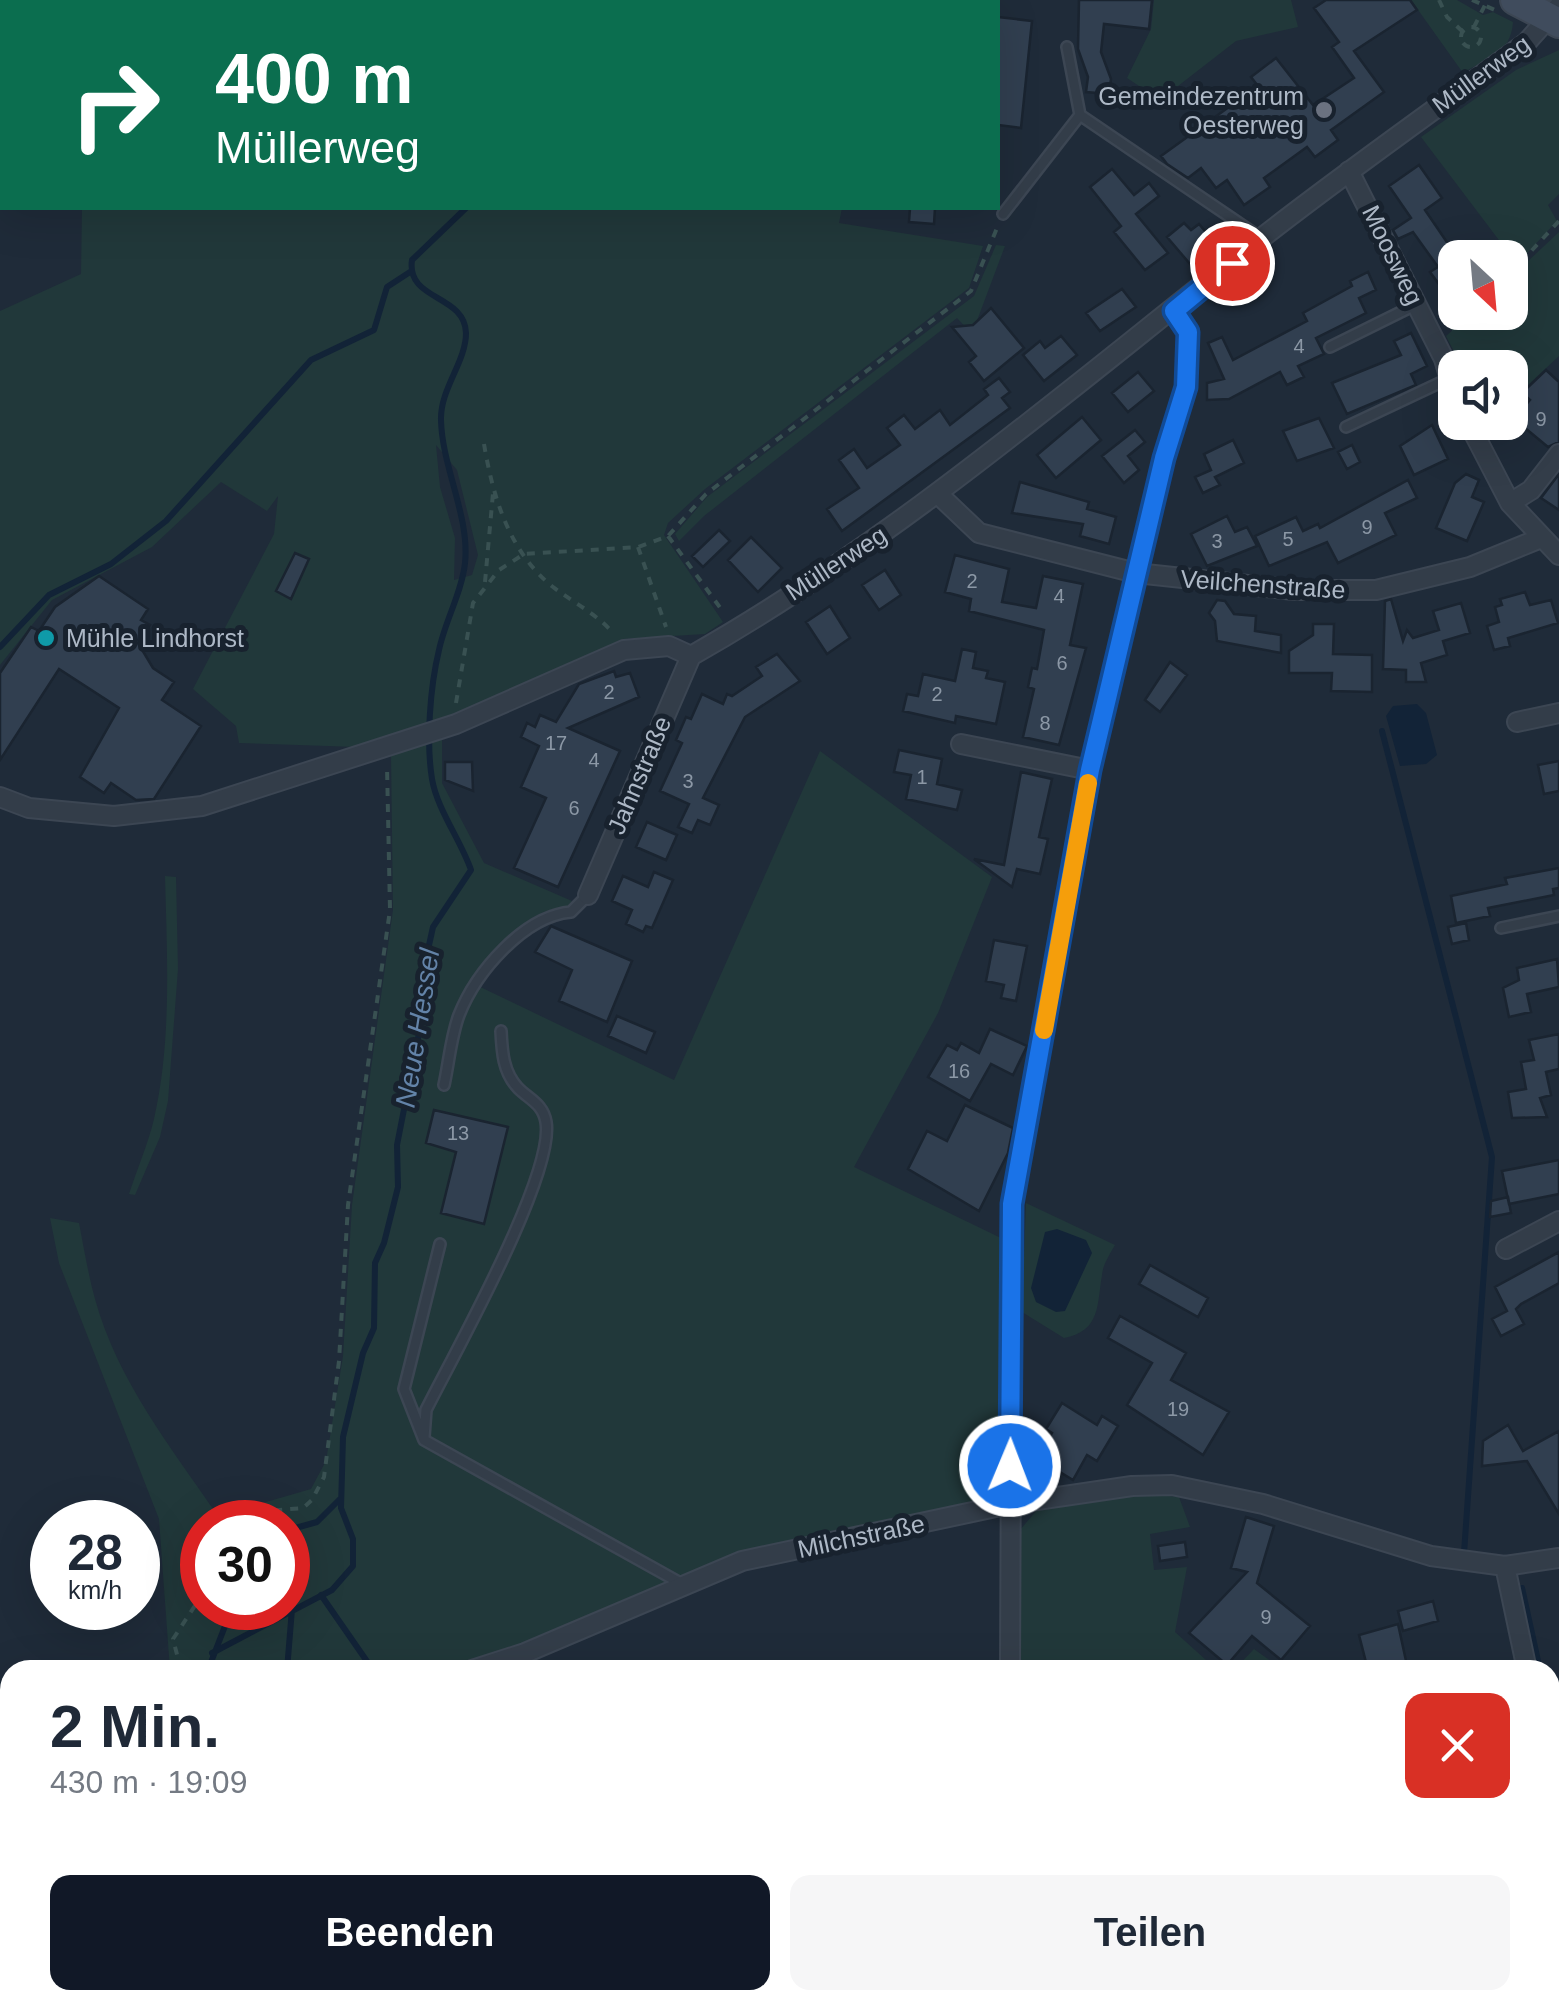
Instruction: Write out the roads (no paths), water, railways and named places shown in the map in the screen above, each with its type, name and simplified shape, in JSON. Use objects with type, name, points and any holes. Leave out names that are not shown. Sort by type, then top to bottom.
[{"type":"main road","points":[[1515,0],[1556,16]]},
{"type":"street","name":"Müllerweg","points":[[691,656],[938,495],[1261,238],[1526,43],[1556,16]]},
{"type":"street","name":"Moosweg","points":[[1349,171],[1438,350]]},
{"type":"street","points":[[1010,1660],[1012,1204],[1090,770],[1136,573],[1186,387],[1188,332],[1174,311]]},
{"type":"street","points":[[1477,440],[1510,503],[1559,555]]},
{"type":"street","points":[[1510,503],[1531,490],[1559,454]]},
{"type":"street","name":"Veilchenstraße","points":[[938,495],[980,533],[1136,573],[1294,590],[1376,590],[1470,567],[1541,538]]},
{"type":"street","points":[[0,797],[64,812],[161,813],[202,806],[451,726],[624,650],[669,646],[691,656]]},
{"type":"street","name":"Jahnstraße","points":[[588,895],[691,656]]},
{"type":"street","points":[[1518,722],[1559,713]]},
{"type":"street","points":[[961,744],[1090,770]]},
{"type":"street","points":[[1506,1249],[1559,1220]]},
{"type":"street","name":"Milchstraße","points":[[529,1660],[684,1585],[742,1562],[1010,1504],[1132,1486],[1172,1485],[1263,1504],[1431,1556],[1505,1566],[1559,1558]]},
{"type":"street","points":[[1505,1566],[1525,1660]]},
{"type":"lane","points":[[1067,47],[1080,115],[1261,238]]},
{"type":"lane","points":[[1003,214],[1080,115]]},
{"type":"lane","points":[[1330,347],[1416,304]]},
{"type":"lane","points":[[1346,427],[1438,392]]},
{"type":"lane","points":[[444,1084],[460,1014],[488,969],[528,928],[551,914],[571,912],[588,895]]},
{"type":"lane","points":[[1502,928],[1559,916]]},
{"type":"lane","points":[[424,1440],[426,1410],[510,1244],[534,1182],[548,1126],[542,1108],[516,1086],[504,1064],[500,1031]]},
{"type":"lane","points":[[440,1244],[404,1389],[424,1440],[684,1585]]},
{"type":"water","points":[[1417,704],[1426,713],[1437,755],[1426,764],[1400,766],[1386,716],[1393,706]]},
{"type":"water","points":[[1057,1229],[1086,1240],[1092,1253],[1065,1311],[1056,1312],[1036,1302],[1031,1288],[1045,1232]]},
{"type":"waterway","name":"Neue Hessel","points":[[212,1653],[332,1590],[353,1566],[353,1539],[341,1508],[343,1437],[363,1353],[374,1328],[375,1263],[398,1187],[397,1145],[420,1028],[416,1004],[433,927],[471,870],[435,790],[429,748],[436,665],[465,563],[464,528],[441,420],[444,397],[462,354],[466,333],[456,311],[418,283],[412,260],[464,210]]},
{"type":"waterway","points":[[0,647],[49,595],[111,564],[166,521],[311,360],[374,330],[387,287],[410,272]]},
{"type":"waterway","points":[[1382,731],[1492,1157],[1464,1553]]},
{"type":"waterway","name":"Neue Hessel","points":[[310,1524],[340,1499]]},
{"type":"waterway","points":[[1522,1588],[1538,1660]]},
{"type":"waterway","points":[[321,1595],[366,1660]]},
{"type":"waterway","name":"Neue Hessel","points":[[212,1660],[223,1630]]},
{"type":"waterway","points":[[288,1660],[290,1630]]},
{"type":"place","name":"Gemeindezentrum Oesterweg","points":[[1324,110]]},
{"type":"place","name":"Mühle Lindhorst","points":[[46,638]]}]
